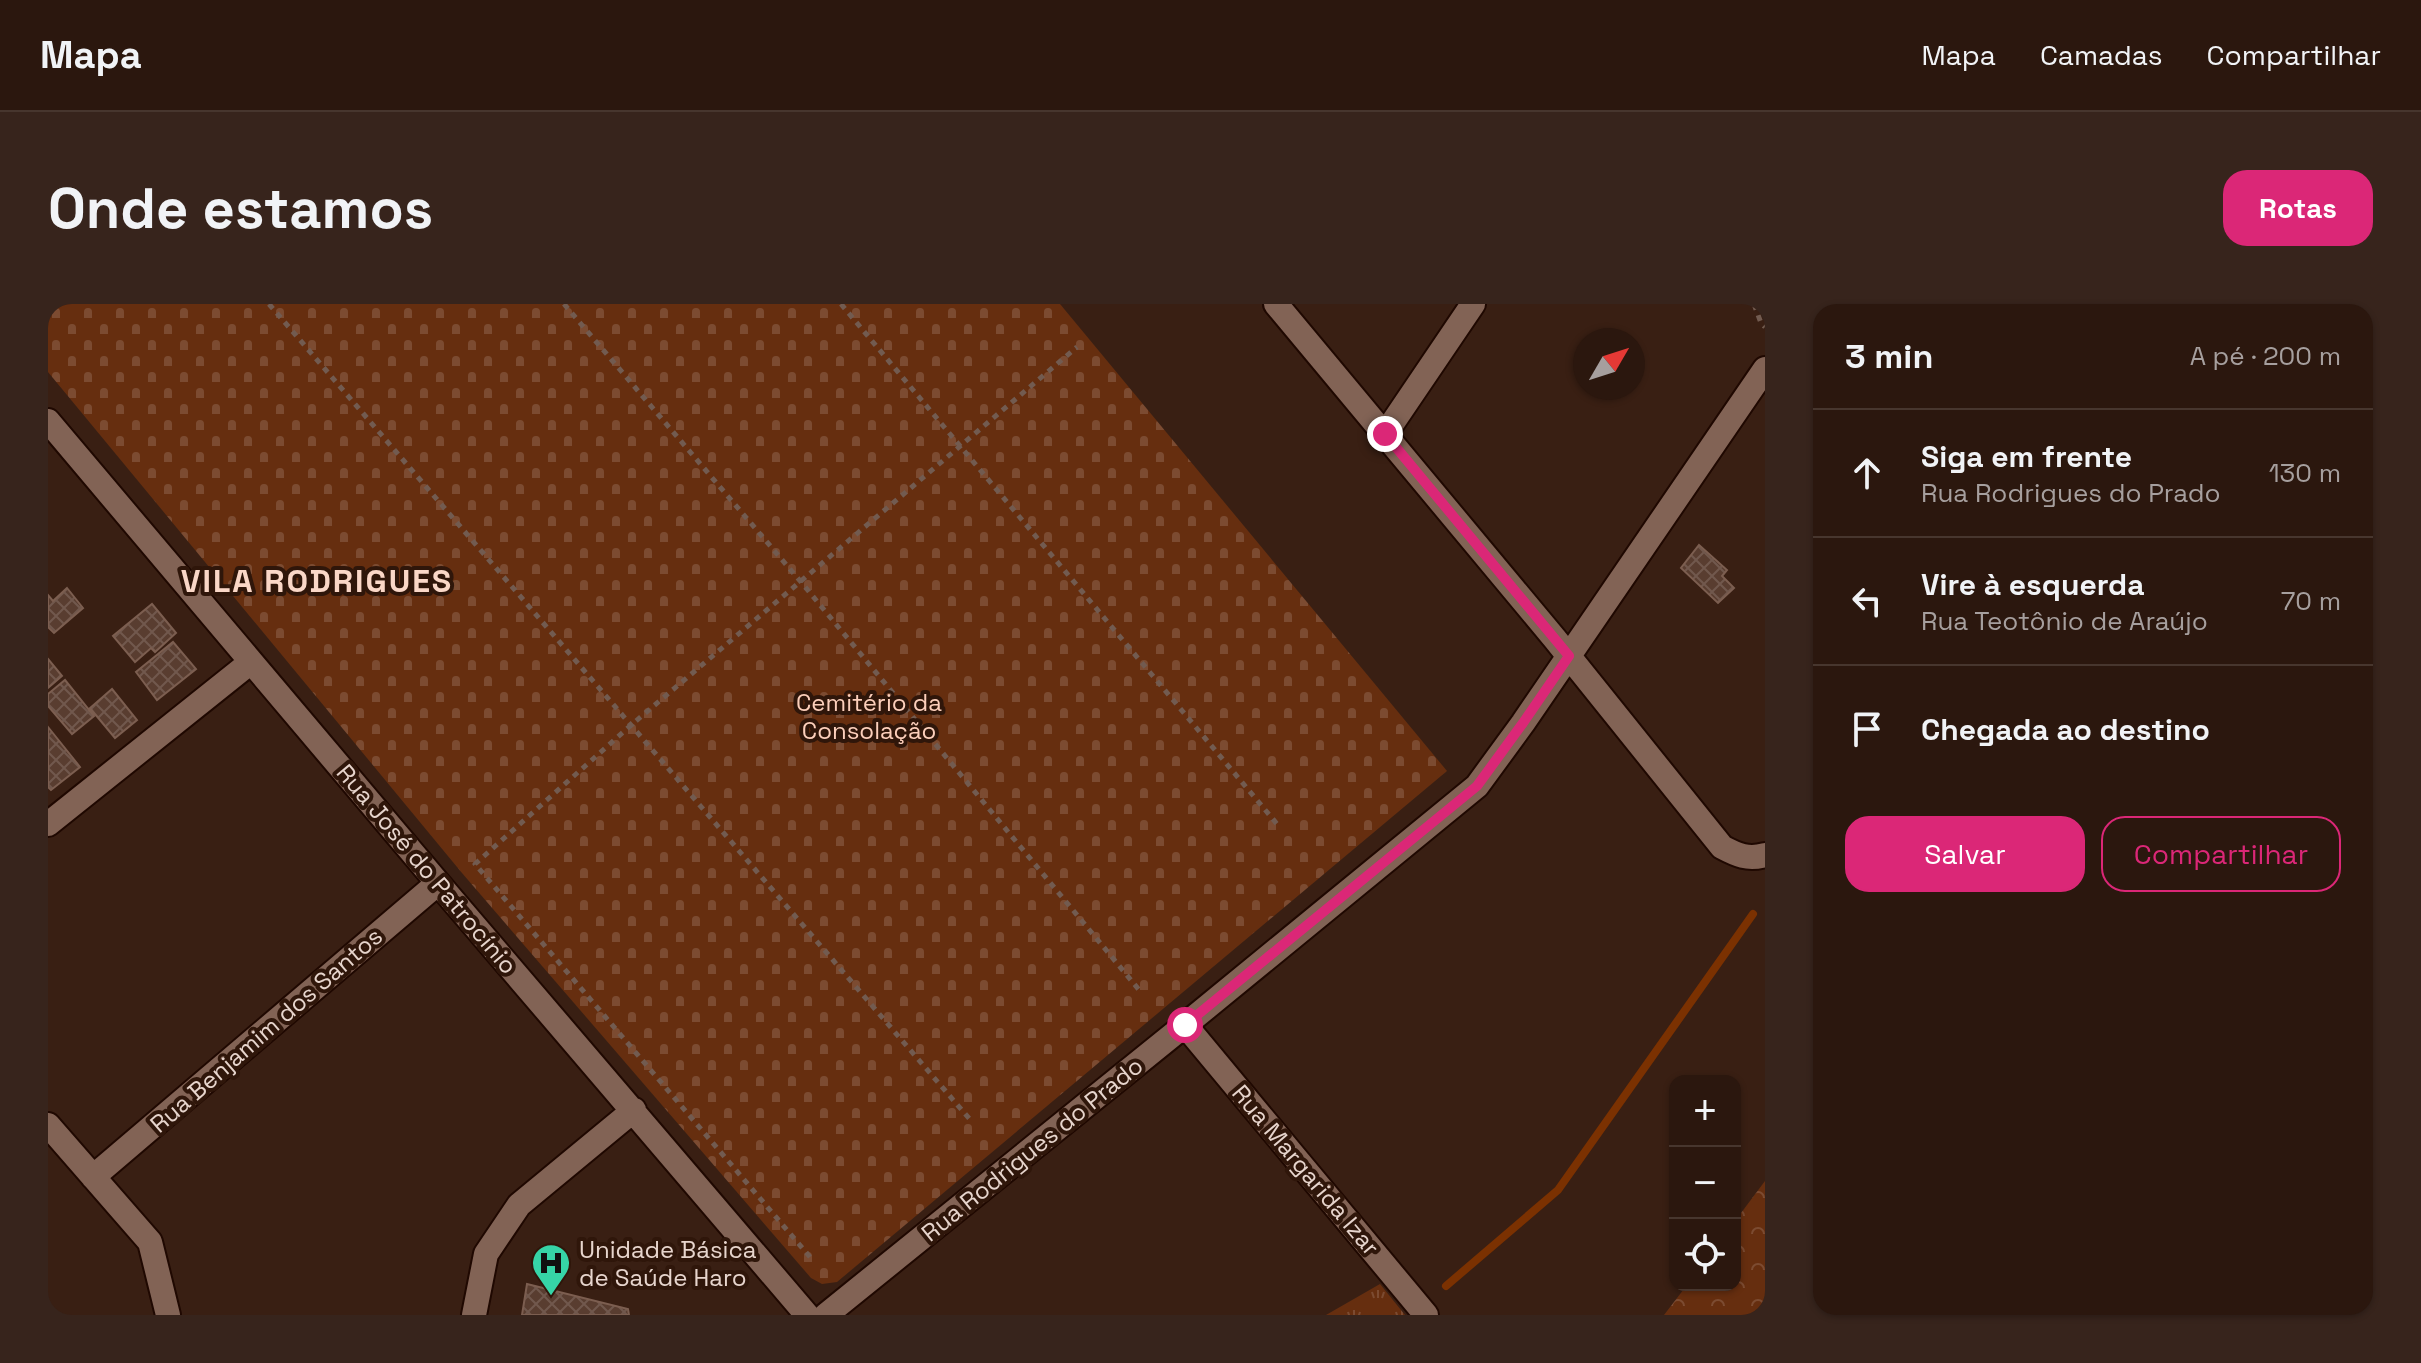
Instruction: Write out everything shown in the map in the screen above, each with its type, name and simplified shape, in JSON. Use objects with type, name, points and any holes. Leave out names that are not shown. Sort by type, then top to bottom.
[{"type":"street","points":[[1276,304],[1569,656],[1722,847],[1739,856],[1760,857]]},
{"type":"street","points":[[1385,434],[1473,304]]},
{"type":"street","name":"Rua Rodrigues do Prado","points":[[826,1315],[1477,786],[1765,369]]},
{"type":"street","name":"Rua José do Patrocínio","points":[[51,432],[807,1315]]},
{"type":"street","points":[[48,824],[251,662]]},
{"type":"street","name":"Rua Benjamim dos Santos","points":[[93,1177],[438,883]]},
{"type":"street","name":"Rua Margarida Izar","points":[[1185,1025],[1426,1315]]},
{"type":"street","points":[[474,1315],[486,1254],[519,1205],[634,1110]]},
{"type":"street","points":[[48,1125],[150,1242],[168,1315]]},
{"type":"path","points":[[269,304],[973,1123]]},
{"type":"path","points":[[564,304],[801,582],[1140,991]]},
{"type":"path","points":[[841,304],[1277,824]]},
{"type":"path","points":[[1754,304],[1765,327]]},
{"type":"path","points":[[810,1257],[475,864],[630,726],[1077,347]]},
{"type":"green space","name":"Cemitério da Consolação","points":[[48,304],[1060,304],[1447,771],[837,1282],[822,1284],[811,1278],[462,873],[48,372]]},
{"type":"green space","points":[[1765,1181],[1765,1315],[1664,1315],[1682,1291],[1741,1291],[1741,1213]]},
{"type":"green space","points":[[1380,1284],[1405,1315],[1326,1315]]},
{"type":"building","points":[[1699,545],[1727,570],[1722,576],[1734,588],[1718,603],[1681,568]]},
{"type":"building","points":[[67,588],[83,608],[54,633],[48,627],[48,595],[53,601]]},
{"type":"building","points":[[152,604],[176,633],[155,652],[151,648],[135,662],[113,636]]},
{"type":"building","points":[[173,642],[196,669],[157,700],[136,672]]},
{"type":"building","points":[[48,659],[62,676],[48,688]]},
{"type":"building","points":[[65,680],[94,716],[72,734],[48,706],[48,694]]},
{"type":"building","points":[[112,689],[137,720],[115,738],[90,708]]},
{"type":"building","points":[[48,727],[80,767],[51,790],[48,787]]},
{"type":"building","name":"Unidade Básica de Saúde Haro","points":[[527,1284],[628,1309],[629,1315],[522,1315]]},
{"type":"waterway","points":[[1446,1286],[1558,1190],[1753,914]]},
{"type":"place","name":"Unidade Básica de Saúde Haro","points":[[551,1297]]},
{"type":"district","name":"VILA RODRIGUES","points":[[317,581]]},
{"type":"route","points":[[1185,1025],[1477,786],[1569,656],[1385,434]]}]
